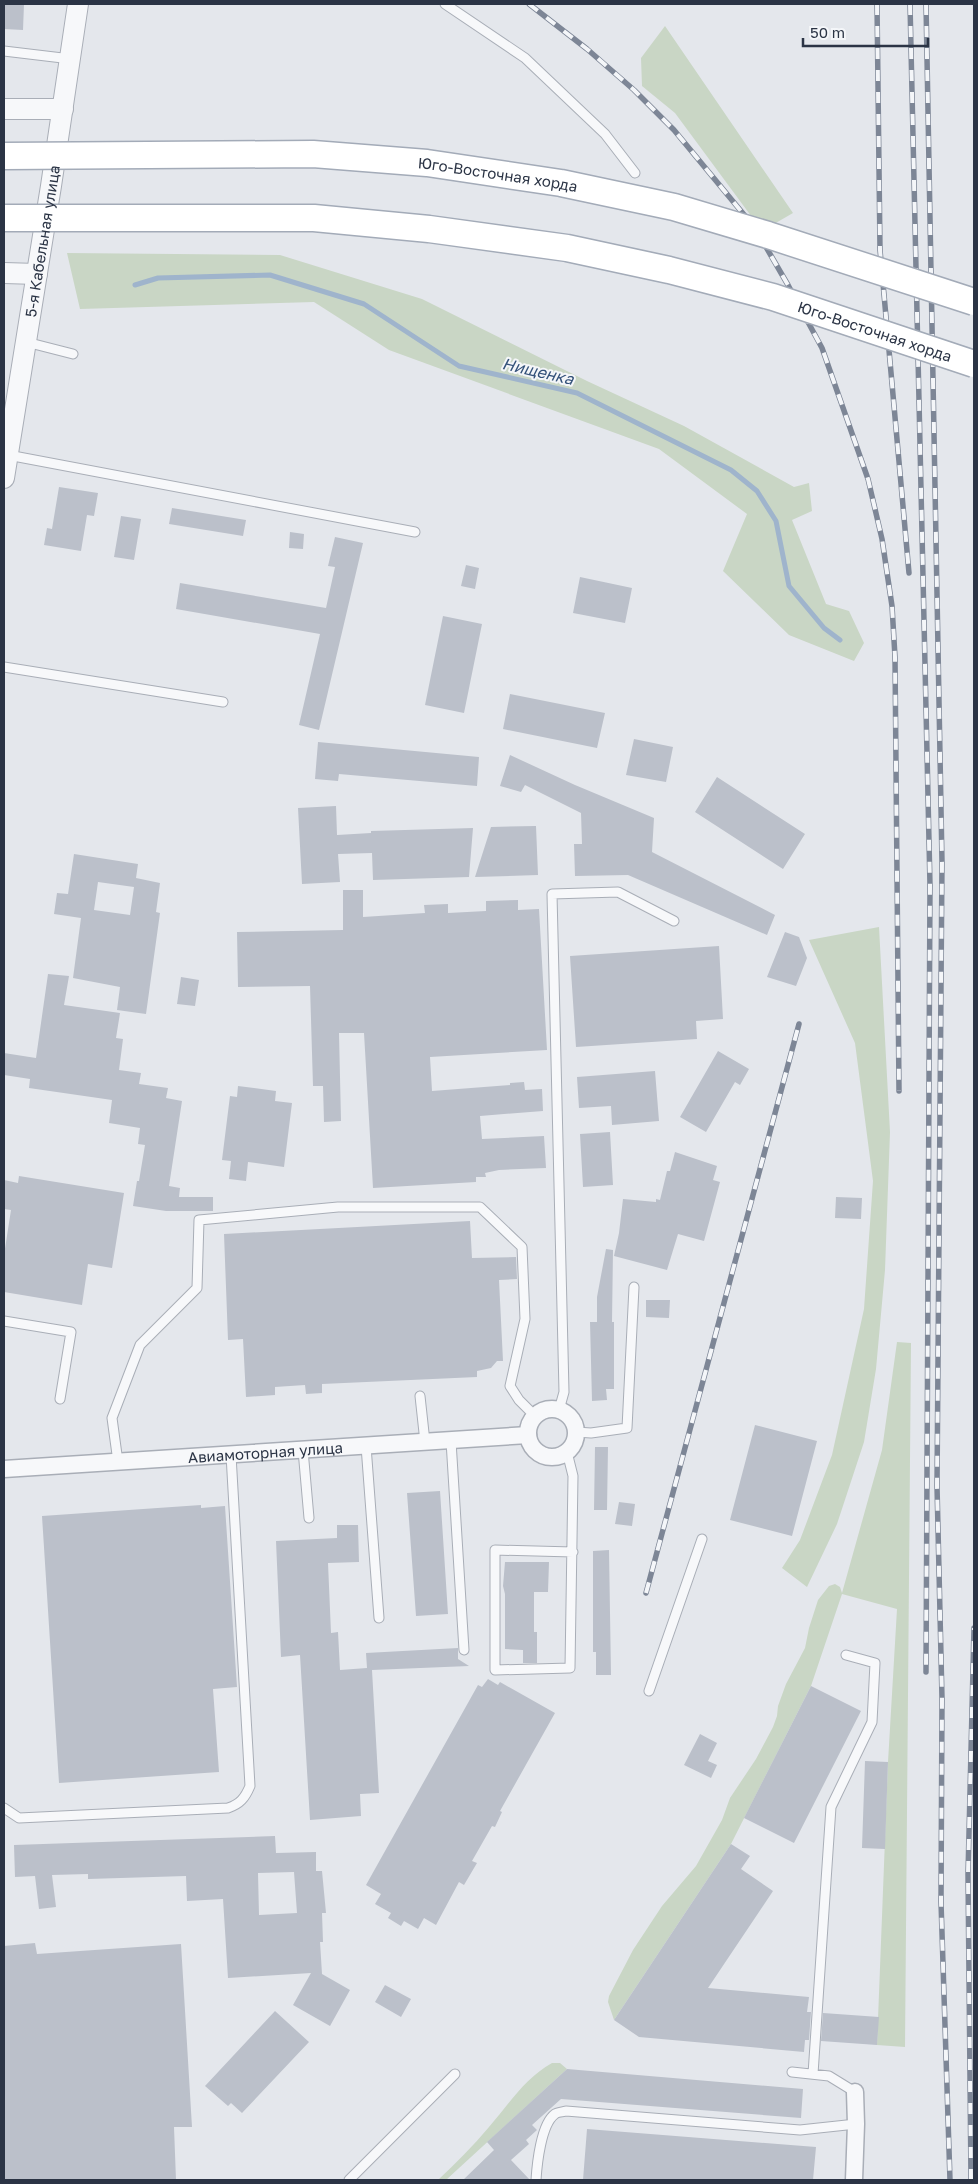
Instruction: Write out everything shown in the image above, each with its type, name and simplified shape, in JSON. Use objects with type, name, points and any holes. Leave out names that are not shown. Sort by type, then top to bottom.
[{"type":"main road","name":"Юго-Восточная хорда","points":[[4,156],[313,154],[427,163],[561,183],[682,209],[768,234],[974,302]]},
{"type":"main road","name":"Юго-Восточная хорда","points":[[4,218],[314,218],[429,229],[567,248],[670,270],[773,297],[974,364]]},
{"type":"street","name":"5-я Кабельная улица","points":[[4,478],[71,59],[78,4]]},
{"type":"street","points":[[4,109],[63,109]]},
{"type":"street","points":[[4,273],[37,274]]},
{"type":"street","points":[[546,1410],[560,1410],[570,1416],[575,1426],[574,1443],[567,1452],[554,1457],[540,1454],[530,1443],[528,1435],[530,1422],[535,1416],[546,1410]]},
{"type":"street","name":"Авиамоторная улица","points":[[4,1469],[528,1435]]},
{"type":"street","points":[[854,2180],[855,2092]]},
{"type":"lane","points":[[444,4],[525,58],[605,134],[635,173]]},
{"type":"lane","points":[[4,51],[71,59]]},
{"type":"lane","points":[[26,342],[73,354]]},
{"type":"lane","points":[[8,455],[415,532]]},
{"type":"lane","points":[[4,667],[224,702]]},
{"type":"lane","points":[[560,1410],[564,1392],[552,894],[618,892],[674,921]]},
{"type":"lane","points":[[118,1462],[112,1418],[140,1346],[197,1288],[199,1220],[338,1207],[480,1206],[522,1247],[525,1319],[510,1386],[519,1400],[535,1416]]},
{"type":"lane","points":[[576,1432],[591,1433],[627,1428],[634,1287]]},
{"type":"lane","points":[[4,1321],[71,1332],[60,1399]]},
{"type":"lane","points":[[420,1396],[425,1442]]},
{"type":"lane","points":[[451,1441],[464,1650]]},
{"type":"lane","points":[[366,1446],[379,1618]]},
{"type":"lane","points":[[303,1450],[309,1518]]},
{"type":"lane","points":[[567,1452],[573,1476],[573,1552],[570,1668],[495,1670],[495,1550],[573,1552]]},
{"type":"lane","points":[[4,1808],[19,1818],[228,1808],[238,1804],[247,1795],[250,1786],[231,1455]]},
{"type":"lane","points":[[649,1691],[702,1539]]},
{"type":"lane","points":[[814,2074],[831,1807],[872,1722],[875,1663],[846,1655]]},
{"type":"lane","points":[[792,2072],[829,2076],[855,2092]]},
{"type":"lane","points":[[348,2180],[456,2074]]},
{"type":"lane","points":[[536,2180],[543,2137],[548,2123],[555,2114],[566,2111],[800,2130],[856,2124]]},
{"type":"green space","points":[[665,26],[793,213],[774,224],[757,224],[675,113],[642,86],[641,58]]},
{"type":"green space","points":[[67,253],[280,255],[422,299],[587,381],[684,426],[794,487],[809,483],[812,511],[792,520],[826,604],[849,611],[864,643],[854,661],[789,635],[723,571],[747,514],[659,449],[389,350],[314,302],[80,309]]},
{"type":"green space","points":[[879,927],[890,1132],[885,1270],[876,1369],[864,1442],[837,1524],[807,1587],[782,1568],[800,1540],[832,1455],[864,1309],[873,1181],[855,1043],[809,940]]},
{"type":"green space","points":[[897,1342],[911,1343],[905,2047],[877,2045],[888,1762],[897,1609],[842,1594],[811,1686],[731,1844],[614,2020],[608,2002],[609,1996],[633,1950],[662,1906],[696,1866],[722,1820],[730,1798],[756,1759],[773,1727],[786,1684],[805,1648],[818,1600],[829,1586],[835,1584],[840,1587],[842,1593],[882,1450]]},
{"type":"green space","points":[[552,2063],[560,2063],[567,2069],[446,2180],[438,2180],[477,2141],[525,2084]]},
{"type":"building","points":[[4,4],[24,4],[23,30],[4,29]]},
{"type":"building","points":[[59,487],[98,493],[94,516],[87,515],[81,551],[44,545],[47,528],[52,529]]},
{"type":"building","points":[[172,508],[246,520],[243,536],[169,524]]},
{"type":"building","points":[[121,516],[141,519],[134,560],[114,557]]},
{"type":"building","points":[[290,532],[304,534],[303,549],[289,548]]},
{"type":"building","points":[[335,537],[363,543],[319,730],[299,725],[320,634],[176,609],[180,583],[326,608],[335,567],[328,566]]},
{"type":"building","points":[[466,565],[479,568],[475,589],[461,586]]},
{"type":"building","points":[[580,577],[632,588],[625,623],[573,613]]},
{"type":"building","points":[[443,616],[482,624],[464,713],[425,705]]},
{"type":"building","points":[[510,694],[605,713],[597,748],[503,729]]},
{"type":"building","points":[[634,739],[673,747],[666,782],[626,775]]},
{"type":"building","points":[[318,742],[479,757],[477,786],[339,774],[338,781],[315,779]]},
{"type":"building","points":[[510,755],[654,818],[652,852],[775,915],[767,935],[628,875],[575,876],[574,844],[582,844],[581,813],[525,785],[521,792],[500,786]]},
{"type":"building","points":[[717,777],[805,834],[783,869],[695,812]]},
{"type":"building","points":[[336,806],[337,835],[371,833],[371,831],[473,828],[469,877],[373,880],[372,853],[338,854],[340,882],[302,884],[298,808]]},
{"type":"building","points":[[536,826],[538,875],[475,877],[491,827]]},
{"type":"building","points":[[74,854],[138,864],[136,878],[160,883],[156,912],[160,913],[146,1014],[117,1010],[120,987],[73,978],[81,918],[54,914],[57,893],[68,894]],"holes":[[[98,882],[134,887],[130,915],[94,910]]]},
{"type":"building","points":[[343,890],[363,890],[363,917],[425,913],[424,905],[448,904],[448,913],[486,911],[486,901],[518,900],[518,910],[539,909],[547,1050],[430,1057],[432,1091],[510,1085],[510,1083],[524,1082],[525,1090],[542,1089],[543,1111],[480,1116],[482,1139],[544,1136],[546,1168],[499,1170],[485,1173],[486,1177],[476,1177],[476,1182],[373,1188],[364,1033],[339,1033],[341,1121],[324,1122],[323,1086],[313,1086],[310,986],[238,987],[237,932],[343,930]]},
{"type":"building","points":[[785,932],[799,937],[807,958],[796,986],[767,977]]},
{"type":"building","points":[[719,946],[723,1019],[696,1021],[697,1039],[576,1047],[570,956]]},
{"type":"building","points":[[48,974],[69,976],[64,1005],[120,1013],[116,1038],[123,1039],[119,1070],[141,1073],[139,1084],[168,1088],[166,1098],[182,1101],[169,1186],[180,1188],[179,1197],[213,1197],[213,1211],[166,1211],[133,1206],[145,1145],[138,1144],[140,1128],[109,1123],[112,1100],[29,1088],[30,1079],[4,1075],[4,1053],[36,1058]]},
{"type":"building","points":[[181,977],[199,980],[195,1006],[177,1004]]},
{"type":"building","points":[[718,1051],[749,1069],[740,1085],[735,1082],[706,1132],[680,1117]]},
{"type":"building","points":[[655,1071],[659,1121],[612,1125],[611,1106],[579,1108],[577,1077]]},
{"type":"building","points":[[238,1086],[276,1091],[275,1101],[292,1103],[284,1167],[248,1162],[246,1181],[229,1179],[231,1161],[222,1160],[230,1096],[237,1097]]},
{"type":"building","points":[[610,1132],[613,1185],[583,1187],[580,1134]]},
{"type":"building","points":[[675,1152],[717,1166],[713,1180],[720,1182],[704,1241],[678,1234],[667,1270],[614,1256],[623,1199],[656,1202],[656,1199],[660,1200],[667,1171],[670,1171]]},
{"type":"building","points":[[19,1176],[124,1193],[112,1268],[88,1264],[82,1305],[4,1292],[4,1255],[11,1210],[4,1209],[4,1180],[18,1183]]},
{"type":"building","points":[[836,1197],[862,1198],[861,1219],[835,1218]]},
{"type":"building","points":[[470,1221],[472,1258],[516,1257],[517,1279],[499,1280],[503,1361],[497,1361],[491,1368],[477,1371],[477,1377],[322,1384],[322,1393],[306,1394],[305,1385],[275,1387],[275,1395],[246,1397],[243,1339],[228,1340],[224,1234]]},
{"type":"building","points":[[606,1249],[613,1250],[612,1322],[614,1322],[614,1389],[606,1389],[607,1400],[592,1401],[590,1322],[597,1322],[597,1297]]},
{"type":"building","points":[[646,1300],[670,1300],[669,1318],[646,1317]]},
{"type":"building","points":[[755,1425],[817,1441],[792,1536],[730,1520]]},
{"type":"building","points":[[595,1447],[608,1447],[607,1510],[594,1510]]},
{"type":"building","points":[[440,1491],[448,1614],[416,1616],[407,1493]]},
{"type":"building","points":[[619,1502],[635,1504],[632,1526],[615,1524]]},
{"type":"building","points":[[201,1505],[201,1508],[225,1506],[237,1687],[213,1689],[219,1772],[59,1783],[42,1516]]},
{"type":"building","points":[[337,1525],[358,1525],[359,1562],[328,1563],[331,1633],[338,1632],[340,1670],[367,1668],[366,1653],[458,1648],[458,1659],[469,1666],[372,1670],[379,1793],[360,1794],[361,1816],[310,1820],[300,1655],[281,1657],[276,1541],[337,1538]]},
{"type":"building","points":[[609,1550],[611,1675],[596,1675],[596,1652],[593,1652],[593,1551]]},
{"type":"building","points":[[505,1562],[549,1562],[548,1592],[534,1592],[534,1632],[537,1632],[537,1663],[523,1663],[523,1650],[505,1649],[505,1594],[503,1586]]},
{"type":"building","points":[[488,1679],[498,1685],[500,1682],[555,1713],[500,1811],[502,1812],[495,1827],[492,1826],[472,1861],[477,1863],[464,1885],[459,1882],[436,1925],[424,1918],[418,1929],[404,1921],[401,1926],[388,1918],[391,1913],[375,1904],[381,1894],[366,1885],[478,1685],[482,1687]]},
{"type":"building","points":[[811,1686],[861,1711],[794,1843],[744,1818]]},
{"type":"building","points":[[700,1734],[717,1743],[708,1761],[717,1765],[711,1778],[684,1765]]},
{"type":"building","points":[[865,1761],[888,1762],[885,1849],[862,1848]]},
{"type":"building","points":[[275,1836],[276,1853],[316,1852],[316,1871],[322,1871],[326,1913],[322,1913],[323,1942],[320,1942],[322,1974],[350,1990],[330,2026],[293,2005],[311,1973],[228,1978],[223,1899],[187,1901],[186,1876],[88,1879],[88,1874],[52,1875],[56,1907],[39,1909],[35,1876],[15,1877],[14,1845]],"holes":[[[294,1872],[297,1913],[259,1915],[258,1873]]]},
{"type":"building","points":[[731,1844],[750,1856],[741,1869],[773,1891],[708,1988],[809,1997],[807,2012],[811,2012],[809,2040],[805,2040],[804,2052],[639,2037],[614,2020]]},
{"type":"building","points":[[35,1943],[37,1954],[181,1944],[192,2127],[174,2127],[176,2180],[4,2180],[4,1946]]},
{"type":"building","points":[[385,1985],[411,1999],[401,2017],[375,2002]]},
{"type":"building","points":[[275,2011],[309,2042],[242,2113],[231,2103],[228,2106],[205,2086]]},
{"type":"building","points":[[823,2013],[879,2017],[877,2045],[821,2041]]},
{"type":"building","points":[[567,2069],[803,2089],[801,2118],[561,2099],[532,2125],[537,2130],[526,2140],[529,2144],[511,2160],[530,2180],[463,2180],[494,2150],[487,2142]]},
{"type":"building","points":[[587,2129],[816,2147],[813,2180],[583,2180]]},
{"type":"waterway","name":"Нищенка","points":[[135,285],[158,278],[270,275],[364,304],[459,366],[577,393],[731,470],[757,491],[776,521],[789,586],[824,628],[840,640]]},
{"type":"railway","points":[[529,4],[587,49],[634,90],[674,130],[755,228],[822,348],[868,479],[882,539],[892,606],[895,657],[899,1091]]},
{"type":"railway","points":[[877,4],[880,250],[909,573]]},
{"type":"railway","points":[[910,4],[930,885],[926,1672]]},
{"type":"railway","points":[[926,4],[942,862],[937,1486],[942,1698],[941,1902],[950,2180]]},
{"type":"railway","points":[[646,1593],[799,1024]]},
{"type":"railway","points":[[971,2180],[968,1874],[974,1628]]}]
